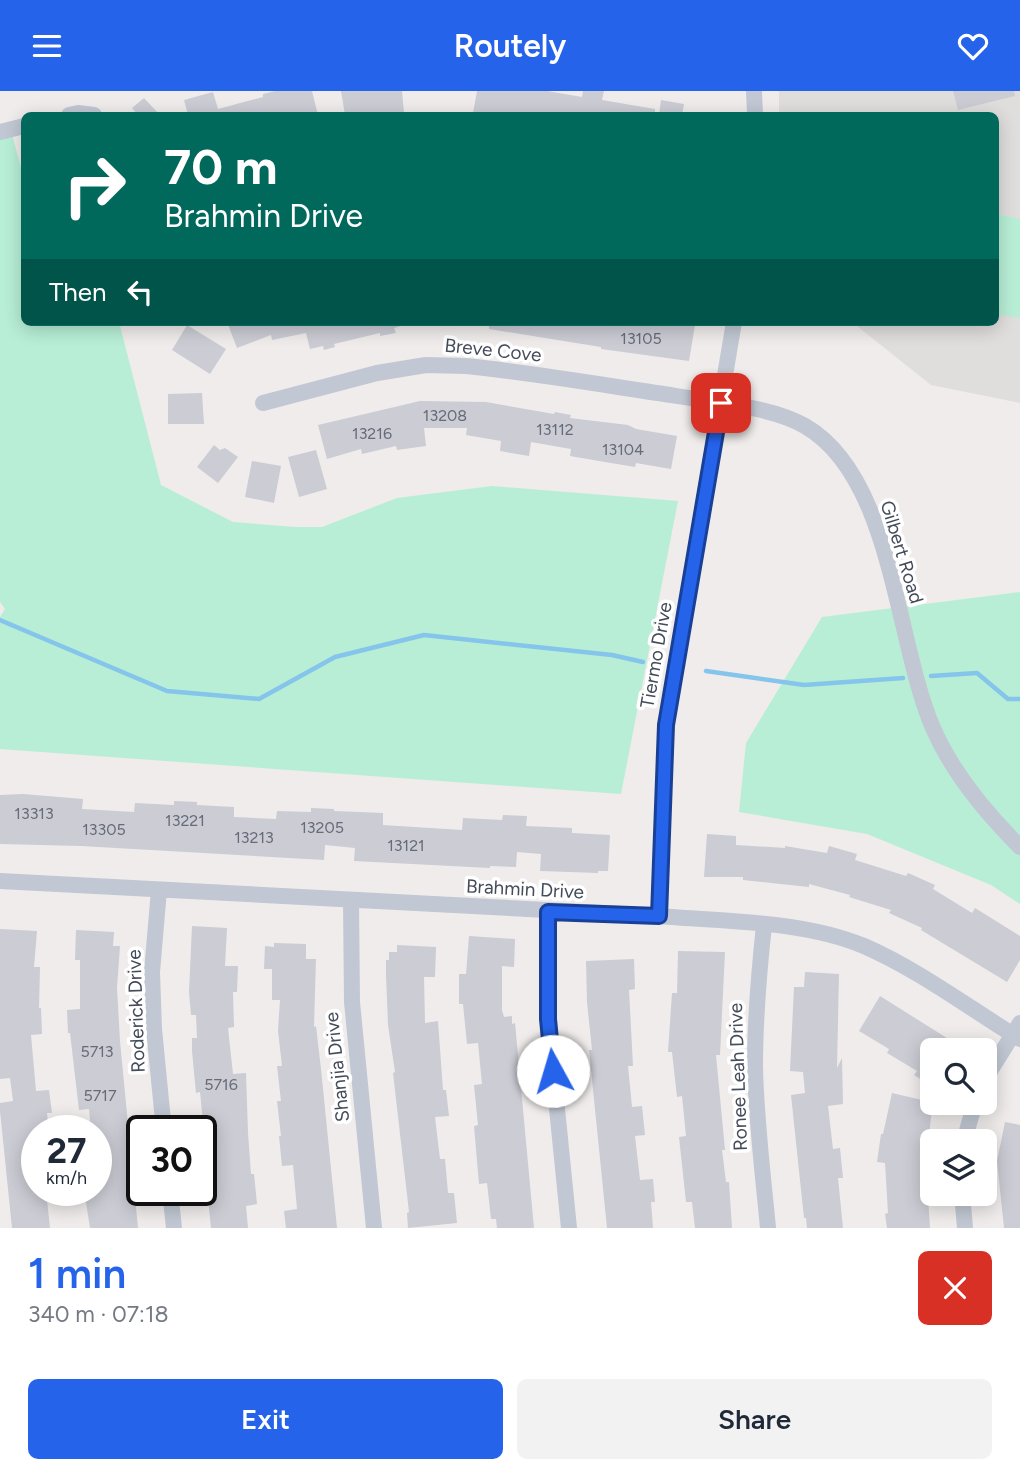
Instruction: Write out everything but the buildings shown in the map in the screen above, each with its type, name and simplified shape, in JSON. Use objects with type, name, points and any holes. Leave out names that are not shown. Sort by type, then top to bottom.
[{"type":"street","points":[[754,91],[755,112]]},
{"type":"street","points":[[0,132],[21,127]]},
{"type":"street","points":[[721,403],[733,326]]},
{"type":"street","name":"Breve Cove","points":[[263,403],[377,373],[426,365],[502,369],[721,403]]},
{"type":"street","name":"Gilbert Road","points":[[721,403],[778,415],[805,426],[829,445],[851,472],[869,506],[884,548],[897,608],[932,727],[945,754],[972,792],[1020,847]]},
{"type":"street","name":"Tiermo Drive","points":[[659,916],[666,725],[721,403]]},
{"type":"street","name":"Brahmin Drive","points":[[0,881],[351,902],[659,916],[824,933],[896,961],[1018,1032]]},
{"type":"street","name":"Roderick Drive","points":[[159,890],[152,972],[153,1029],[162,1115]]},
{"type":"street","name":"Shanjia Drive","points":[[351,902],[352,1002],[374,1228]]},
{"type":"street","points":[[548,912],[548,1019],[569,1228]]},
{"type":"street","name":"Ronee Leah Drive","points":[[764,925],[756,995],[755,1068],[768,1228]]},
{"type":"street","points":[[997,1062],[1018,1032]]},
{"type":"street","points":[[172,1206],[174,1228]]},
{"type":"street","points":[[963,1206],[965,1228]]},
{"type":"shaded area","points":[[779,91],[1020,91],[1020,403],[931,385],[857,326],[999,326],[999,112],[779,112]]},
{"type":"green space","points":[[12,134],[21,168],[21,326],[120,326],[161,485],[233,522],[295,527],[322,527],[397,498],[492,486],[678,501],[621,794],[0,749],[0,617],[5,609],[0,602],[0,137]]},
{"type":"green space","points":[[999,215],[1020,219],[1020,318],[999,314]]},
{"type":"green space","points":[[1020,592],[1020,904],[991,885],[867,834],[739,812],[746,743],[822,617]]},
{"type":"waterway","points":[[0,620],[167,691],[259,699],[335,657],[424,635],[612,655],[643,662]]},
{"type":"waterway","points":[[706,671],[804,685],[903,678]]},
{"type":"waterway","points":[[931,676],[977,673],[1008,699],[1020,699]]},
{"type":"route","points":[[553,1071],[548,1019],[548,912],[659,916],[661,802],[666,725],[721,403]]}]
